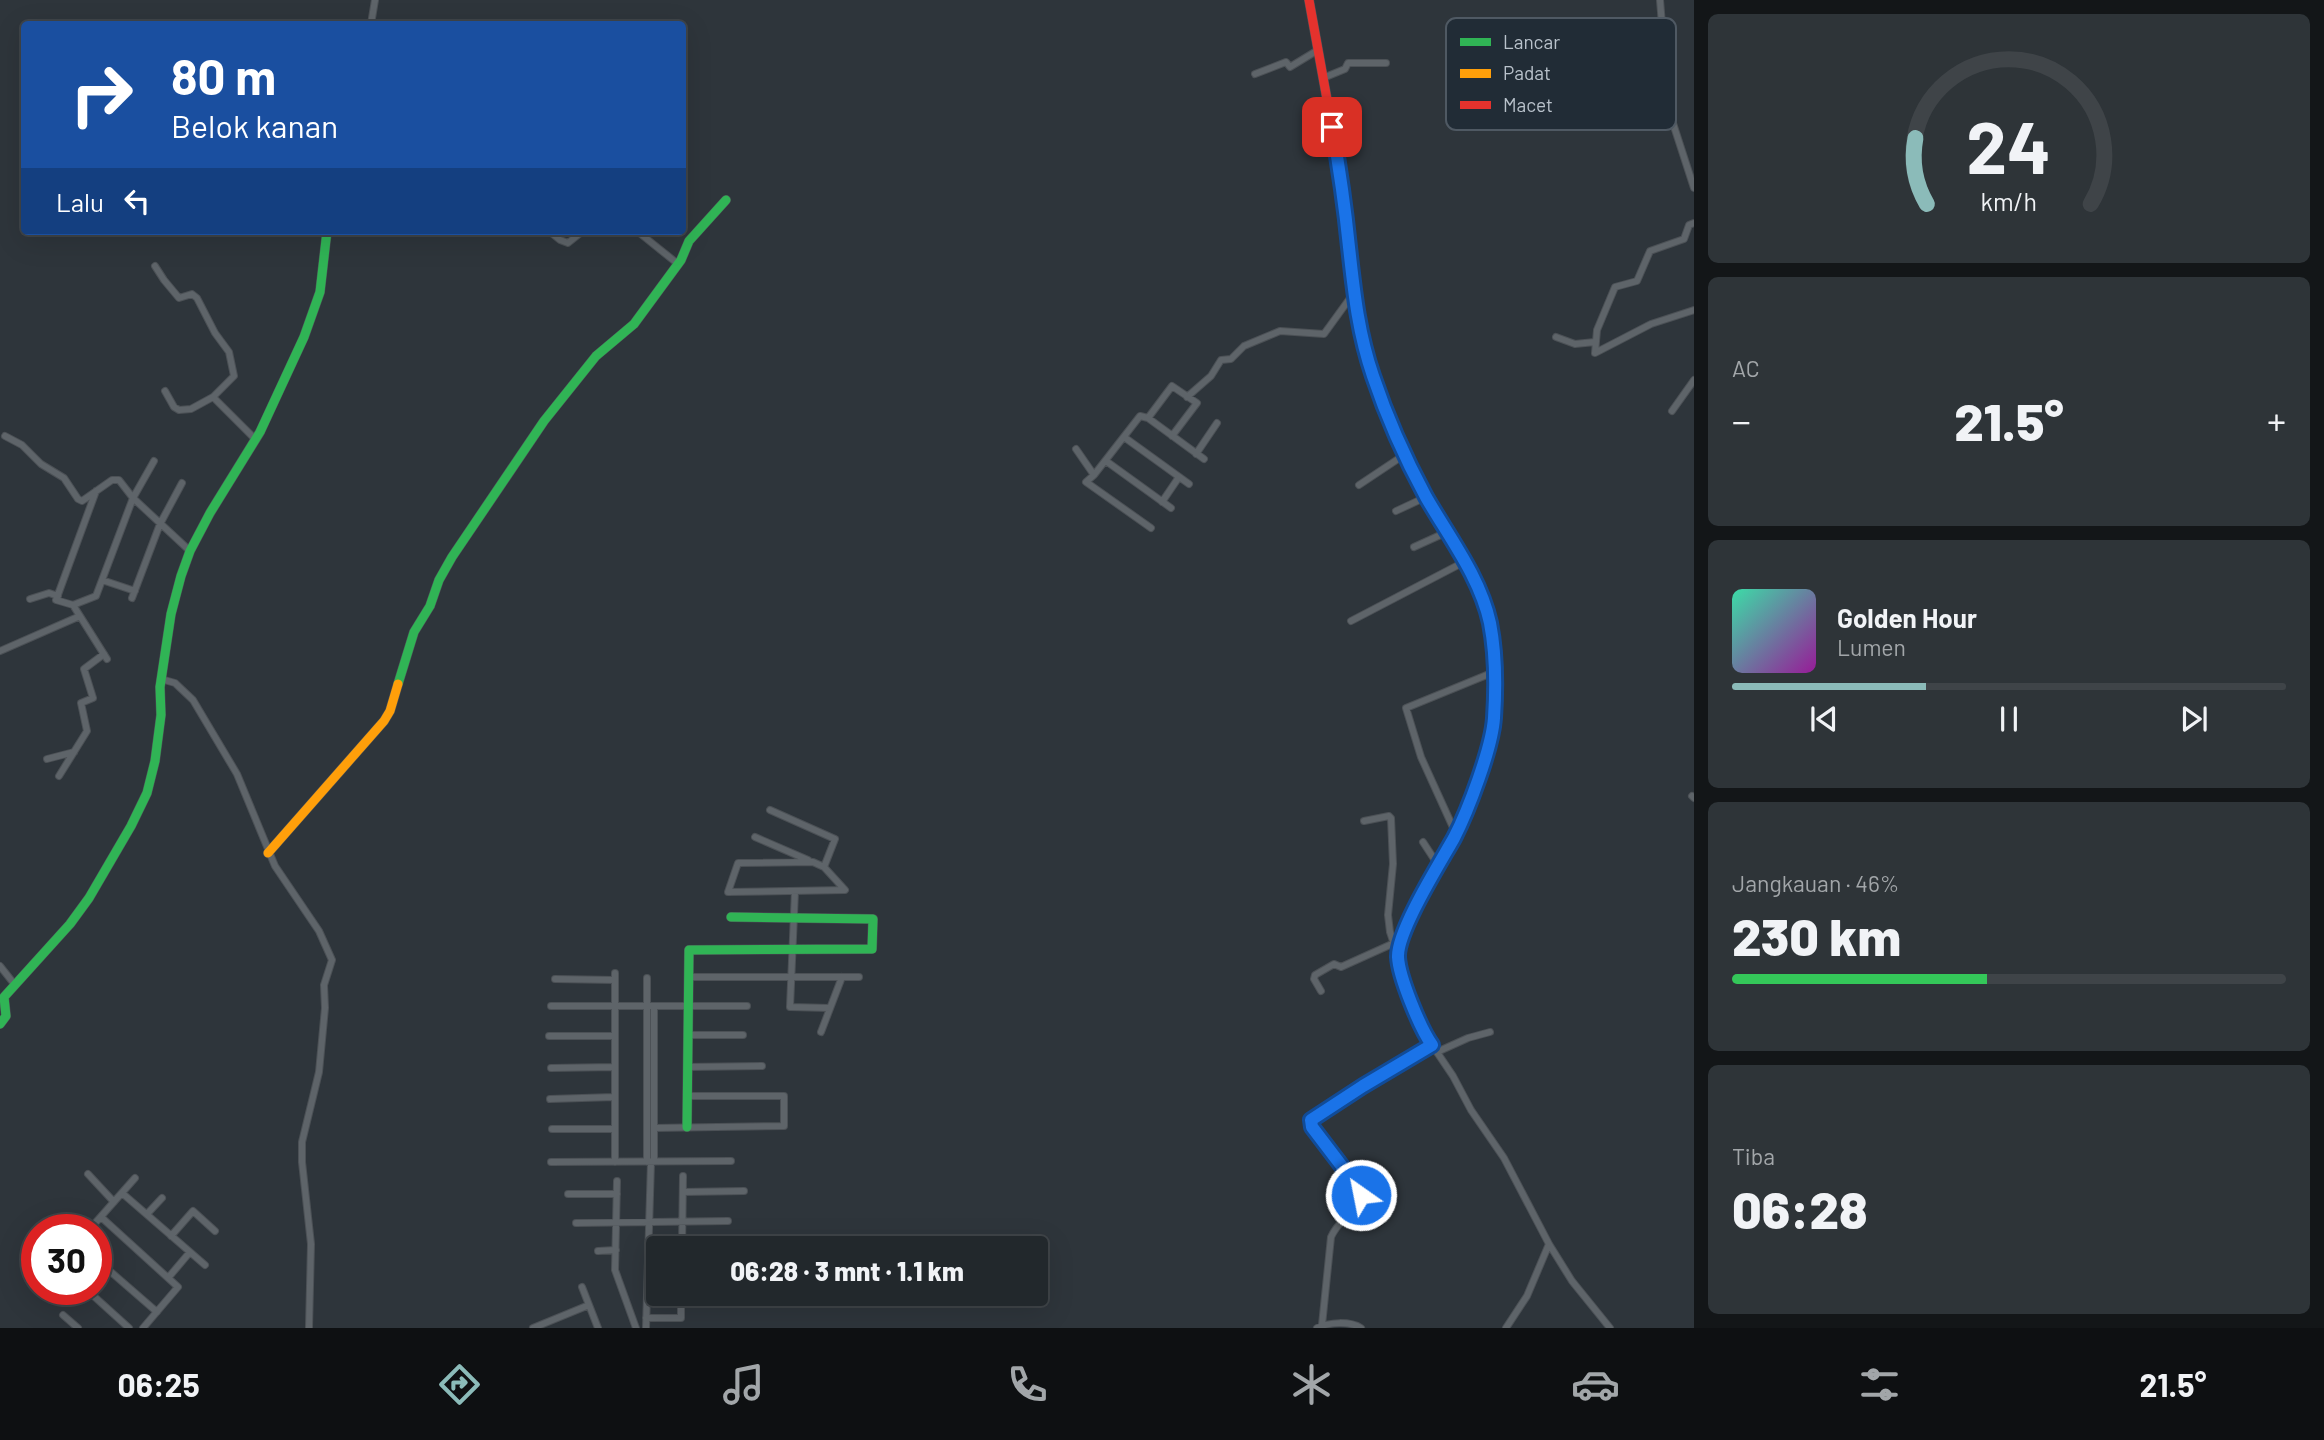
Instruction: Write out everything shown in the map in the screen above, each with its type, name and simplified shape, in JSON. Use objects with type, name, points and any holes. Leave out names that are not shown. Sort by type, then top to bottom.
[{"type":"street","points":[[372,21],[376,0]]},
{"type":"street","points":[[1309,0],[1338,163],[1353,294],[1372,374],[1388,421],[1404,454],[1479,590],[1488,616],[1494,652],[1492,731],[1456,834],[1418,901],[1398,956]]},
{"type":"street","points":[[1660,0],[1661,18]]},
{"type":"street","points":[[1255,74],[1285,62],[1290,67],[1318,50]]},
{"type":"street","points":[[1323,78],[1345,69],[1348,63],[1387,63]]},
{"type":"street","points":[[1674,130],[1694,188]]},
{"type":"street","points":[[268,853],[384,721],[390,711],[410,641],[430,606],[439,580],[517,461],[589,364],[634,324],[678,264],[689,241],[726,200]]},
{"type":"street","points":[[1694,223],[1689,225],[1684,239],[1650,251],[1637,281],[1615,287],[1602,315],[1595,342],[1597,353],[1641,328],[1694,310]]},
{"type":"street","points":[[0,1024],[6,1016],[2,998],[70,924],[89,898],[147,793],[155,761],[161,715],[161,679],[171,614],[190,551],[210,513],[256,440],[314,313],[326,258],[327,235]]},
{"type":"street","points":[[553,235],[568,243],[578,235]]},
{"type":"street","points":[[643,235],[678,264]]},
{"type":"street","points":[[155,266],[179,298],[192,294],[197,298],[215,333],[229,352],[234,376],[213,397],[191,408],[179,410],[174,407],[165,391]]},
{"type":"street","points":[[1188,397],[1211,376],[1221,360],[1231,359],[1244,346],[1280,331],[1324,334],[1353,294]]},
{"type":"street","points":[[1556,337],[1572,344],[1595,342]]},
{"type":"street","points":[[1672,411],[1694,380]]},
{"type":"street","points":[[1148,418],[1172,386],[1197,403],[1172,436]]},
{"type":"street","points":[[213,397],[256,440]]},
{"type":"street","points":[[1151,528],[1086,482],[1106,461],[1140,416],[1148,418],[1204,459]]},
{"type":"street","points":[[1196,454],[1217,423]]},
{"type":"street","points":[[5,436],[22,445],[41,464],[64,478],[82,501],[117,478],[133,498],[190,551]]},
{"type":"street","points":[[1124,437],[1189,484]]},
{"type":"street","points":[[1076,449],[1094,475]]},
{"type":"street","points":[[1359,485],[1404,454]]},
{"type":"street","points":[[96,491],[56,600],[74,605],[96,596],[133,498],[154,461]]},
{"type":"street","points":[[1106,461],[1171,509]]},
{"type":"street","points":[[1162,502],[1179,477]]},
{"type":"street","points":[[102,580],[134,594],[160,524],[182,484]]},
{"type":"street","points":[[1396,511],[1426,496]]},
{"type":"street","points":[[1414,547],[1447,532]]},
{"type":"street","points":[[1351,621],[1464,562]]},
{"type":"street","points":[[30,599],[49,593],[58,596]]},
{"type":"street","points":[[59,776],[87,731],[81,704],[93,698],[84,669],[106,656],[74,605]]},
{"type":"street","points":[[0,651],[80,616]]},
{"type":"street","points":[[1456,834],[1421,757],[1406,707],[1494,672]]},
{"type":"street","points":[[161,679],[175,683],[193,700],[237,774],[268,853],[319,931],[332,960],[324,985],[325,1008],[318,1072],[302,1142],[311,1244],[309,1328]]},
{"type":"street","points":[[47,759],[74,752]]},
{"type":"street","points":[[770,810],[835,839],[824,867]]},
{"type":"street","points":[[1364,821],[1391,817],[1393,864],[1388,915],[1392,944],[1424,1033],[1504,1158],[1549,1244],[1572,1281],[1610,1328]]},
{"type":"street","points":[[755,837],[813,862],[824,867],[845,890],[728,892],[738,863],[813,862]]},
{"type":"street","points":[[1423,842],[1438,865]]},
{"type":"street","points":[[795,891],[790,1007],[830,1008]]},
{"type":"street","points":[[687,1127],[689,950],[872,949],[873,919],[731,917]]},
{"type":"street","points":[[1321,991],[1314,979],[1315,975],[1333,965],[1341,967],[1392,944]]},
{"type":"street","points":[[0,966],[15,985]]},
{"type":"street","points":[[555,979],[615,977],[615,1162]]},
{"type":"street","points":[[688,977],[859,977]]},
{"type":"street","points":[[821,1031],[842,977]]},
{"type":"street","points":[[648,978],[654,1128],[651,1162]]},
{"type":"street","points":[[551,1006],[747,1006]]},
{"type":"street","points":[[646,1328],[651,1162],[651,1007]]},
{"type":"street","points":[[1437,1052],[1468,1038],[1490,1032]]},
{"type":"street","points":[[687,1035],[743,1035]]},
{"type":"street","points":[[549,1036],[614,1036]]},
{"type":"street","points":[[1361,1328],[1349,1324],[1320,1327],[1331,1237],[1361,1195],[1312,1127],[1311,1120],[1432,1045]]},
{"type":"street","points":[[687,1067],[762,1066]]},
{"type":"street","points":[[551,1068],[614,1067]]},
{"type":"street","points":[[654,1128],[784,1126],[784,1096],[687,1096]]},
{"type":"street","points":[[550,1099],[614,1097]]},
{"type":"street","points":[[552,1129],[614,1129]]},
{"type":"street","points":[[551,1162],[732,1161]]},
{"type":"street","points":[[88,1174],[114,1202]]},
{"type":"street","points":[[682,1236],[683,1176]]},
{"type":"street","points":[[104,1214],[135,1178]]},
{"type":"street","points":[[617,1181],[615,1270],[636,1328]]},
{"type":"street","points":[[683,1192],[744,1191]]},
{"type":"street","points":[[122,1193],[205,1265]]},
{"type":"street","points":[[568,1194],[617,1194]]},
{"type":"street","points":[[147,1214],[162,1198]]},
{"type":"street","points":[[171,1236],[192,1211],[215,1231]]},
{"type":"street","points":[[576,1223],[728,1221]]},
{"type":"street","points":[[112,1227],[178,1287],[143,1328]]},
{"type":"street","points":[[1506,1328],[1527,1296],[1549,1244]]},
{"type":"street","points":[[598,1251],[616,1250]]},
{"type":"street","points":[[168,1278],[190,1252]]},
{"type":"street","points":[[112,1273],[157,1312]]},
{"type":"street","points":[[582,1287],[598,1328]]},
{"type":"street","points":[[104,1305],[129,1328]]},
{"type":"street","points":[[533,1328],[589,1305]]},
{"type":"street","points":[[646,1318],[681,1318],[681,1306]]},
{"type":"street","points":[[63,1315],[78,1328]]},
{"type":"traffic: fast","points":[[398,684],[414,632],[430,606],[439,580],[544,421],[596,356],[634,324],[681,260],[689,241],[726,200]]},
{"type":"traffic: fast","points":[[0,1024],[6,1016],[4,997],[70,924],[89,898],[147,793],[155,761],[161,715],[160,687],[171,614],[181,576],[190,551],[210,513],[260,432],[304,337],[320,292],[327,235]]},
{"type":"traffic: fast","points":[[1349,252],[1362,338],[1380,401],[1409,464],[1479,589],[1493,643],[1495,705],[1490,740],[1470,801],[1442,858]]},
{"type":"traffic: fast","points":[[687,1127],[689,950],[872,949],[873,919],[731,917]]},
{"type":"traffic: slow","points":[[268,853],[384,721],[398,684]]},
{"type":"traffic: slow","points":[[1398,956],[1411,917],[1442,858]]},
{"type":"traffic: jam","points":[[1309,0],[1336,149],[1349,252]]},
{"type":"route","points":[[1332,127],[1353,294],[1372,374],[1388,421],[1404,454],[1479,590],[1490,624],[1494,652],[1494,718],[1490,741],[1456,834],[1418,901],[1398,956],[1409,994],[1424,1033],[1432,1045],[1311,1120],[1312,1127],[1361,1195]]}]
